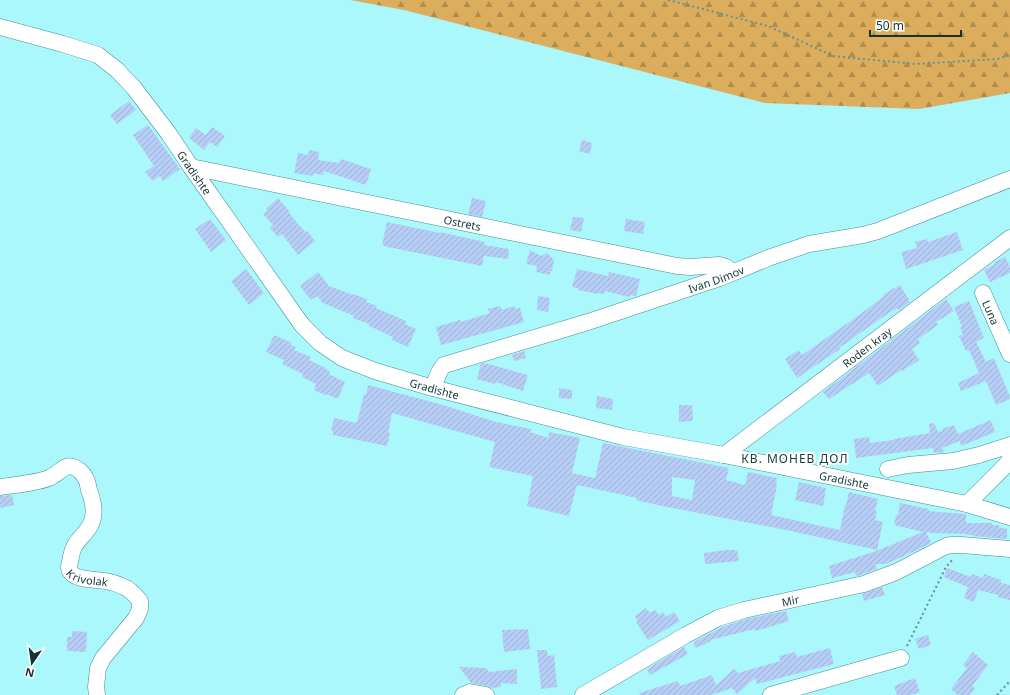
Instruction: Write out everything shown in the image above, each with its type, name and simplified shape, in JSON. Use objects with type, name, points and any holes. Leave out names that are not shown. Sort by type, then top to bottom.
[{"type":"street","name":"Gradishte","points":[[0,27],[98,55],[117,70],[134,88],[169,134],[302,325],[320,342],[342,358],[375,371],[434,388],[624,436],[967,504],[1010,517]]},
{"type":"street","name":"Ostrets","points":[[191,167],[677,266],[719,265],[726,267],[732,272]]},
{"type":"street","name":"Ivan Dimov","points":[[434,388],[439,372],[444,365],[588,322],[720,278],[768,258],[809,244],[878,231],[1010,179]]},
{"type":"street","name":"Roden kray","points":[[724,455],[1010,238]]},
{"type":"street","name":"Luna","points":[[983,293],[1010,354]]},
{"type":"street","points":[[888,469],[908,465],[953,461],[979,455],[1010,445]]},
{"type":"street","points":[[967,504],[1006,465],[1010,459]]},
{"type":"street","name":"Krivolak","points":[[0,487],[38,481],[50,477],[63,468],[70,466],[82,473],[87,482],[94,510],[93,518],[85,534],[76,545],[71,555],[68,567],[71,573],[76,577],[110,582],[126,587],[140,601],[140,609],[136,618],[102,658],[98,668],[96,687],[97,695]]},
{"type":"street","name":"Mir","points":[[582,695],[718,618],[744,610],[864,584],[896,572],[946,546],[962,545],[1010,549]]},
{"type":"street","points":[[771,695],[901,658]]},
{"type":"street","points":[[463,695],[470,692],[486,695]]},
{"type":"path","points":[[668,0],[768,26],[833,56],[915,64],[998,59],[1010,55]]},
{"type":"path","points":[[901,658],[946,567]]},
{"type":"path","points":[[997,695],[1010,681]]},
{"type":"green space","points":[[350,0],[1010,0],[1010,93],[919,109],[765,103],[404,10]]},
{"type":"building","points":[[129,101],[136,110],[117,124],[110,115]]},
{"type":"building","points":[[148,125],[180,169],[163,181],[160,176],[153,181],[145,172],[154,166],[133,135]]},
{"type":"building","points":[[212,127],[225,136],[217,147],[210,142],[204,150],[189,138],[196,128],[206,135]]},
{"type":"building","points":[[582,140],[592,143],[590,154],[579,151]]},
{"type":"building","points":[[309,150],[319,152],[318,160],[339,163],[341,159],[371,169],[366,185],[324,171],[323,175],[313,173],[313,176],[294,173],[298,153],[308,155]]},
{"type":"building","points":[[278,198],[305,232],[307,231],[315,241],[298,255],[282,234],[278,237],[270,228],[273,225],[263,214],[267,211],[266,209]]},
{"type":"building","points":[[472,198],[486,201],[482,217],[468,214]]},
{"type":"building","points":[[573,217],[584,218],[581,232],[570,230]]},
{"type":"building","points":[[210,219],[226,240],[211,252],[195,229]]},
{"type":"building","points":[[626,219],[645,222],[643,234],[624,231]]},
{"type":"building","points":[[387,222],[440,232],[485,242],[484,245],[509,249],[508,259],[484,256],[482,266],[388,247],[382,245]]},
{"type":"building","points":[[957,232],[963,250],[906,269],[901,252],[917,248],[915,242],[927,239],[928,242]]},
{"type":"building","points":[[530,250],[541,256],[547,253],[554,260],[550,275],[536,272],[537,266],[526,264]]},
{"type":"building","points":[[1005,257],[1010,266],[1010,273],[990,282],[984,270]]},
{"type":"building","points":[[246,269],[264,293],[249,305],[231,281]]},
{"type":"building","points":[[577,269],[608,276],[609,272],[640,279],[636,296],[630,295],[629,297],[605,291],[604,294],[598,294],[578,290],[578,288],[572,287]]},
{"type":"building","points":[[318,272],[329,286],[367,299],[366,302],[406,321],[405,324],[416,329],[408,347],[392,340],[393,337],[369,326],[369,324],[353,318],[354,316],[323,303],[317,296],[311,300],[300,286]]},
{"type":"building","points":[[900,285],[910,302],[899,310],[897,308],[894,311],[893,310],[797,378],[785,359],[799,350],[802,355],[862,313],[884,296],[883,295]]},
{"type":"building","points":[[538,296],[550,298],[548,312],[537,310]]},
{"type":"building","points":[[946,299],[954,311],[936,322],[938,325],[918,339],[920,343],[912,349],[919,360],[878,386],[869,373],[829,399],[823,392]]},
{"type":"building","points":[[969,301],[984,338],[976,342],[986,362],[994,358],[1010,397],[1010,399],[996,405],[986,381],[961,391],[958,383],[979,373],[969,350],[966,351],[959,336],[963,335],[960,327],[962,327],[954,307]]},
{"type":"building","points":[[500,306],[502,310],[514,306],[515,309],[520,308],[524,322],[441,345],[436,327],[460,320],[461,322],[490,313],[488,309]]},
{"type":"building","points":[[274,335],[292,343],[291,345],[296,347],[294,350],[311,357],[309,360],[326,368],[325,369],[330,371],[329,374],[345,382],[338,399],[314,390],[316,384],[302,377],[303,374],[282,364],[284,360],[266,352]]},
{"type":"building","points":[[524,351],[526,358],[514,361],[512,355]]},
{"type":"building","points":[[484,363],[528,375],[523,391],[496,382],[495,384],[477,379],[481,364]]},
{"type":"building","points":[[368,385],[443,405],[496,422],[531,429],[530,432],[548,438],[549,432],[580,438],[572,473],[595,478],[603,443],[729,468],[726,480],[745,485],[748,472],[777,478],[771,515],[840,530],[849,492],[878,499],[875,511],[877,512],[875,520],[883,522],[877,550],[786,530],[662,506],[636,500],[637,498],[577,485],[569,516],[527,506],[533,476],[489,467],[495,442],[392,413],[387,446],[333,435],[333,431],[331,430],[334,418],[357,423],[364,394],[366,395]],"holes":[[[672,477],[695,480],[692,500],[672,496]]]},
{"type":"building","points":[[559,388],[572,390],[572,399],[559,398]]},
{"type":"building","points":[[597,396],[613,399],[612,410],[596,408]]},
{"type":"building","points":[[679,405],[692,405],[693,421],[679,422]]},
{"type":"building","points":[[991,420],[995,432],[961,446],[960,441],[942,448],[944,452],[934,453],[933,448],[856,458],[854,439],[869,437],[870,443],[930,433],[929,424],[934,423],[938,432],[954,425],[958,434]]},
{"type":"building","points":[[799,482],[826,488],[823,506],[795,500]]},
{"type":"building","points":[[12,495],[14,505],[0,508],[0,496]]},
{"type":"building","points":[[900,503],[929,509],[928,511],[966,514],[966,523],[992,523],[992,525],[999,525],[999,527],[1007,529],[1007,539],[973,536],[967,534],[926,532],[931,543],[917,550],[886,564],[875,564],[877,569],[861,575],[856,576],[855,572],[832,578],[829,566],[876,551],[923,532],[894,525],[896,515],[898,515]]},
{"type":"building","points":[[737,550],[739,561],[705,564],[704,553]]},
{"type":"building","points":[[947,568],[971,577],[972,574],[983,578],[984,574],[1001,580],[1001,583],[1010,585],[1010,600],[978,590],[974,602],[964,598],[968,587],[944,577]]},
{"type":"building","points":[[882,587],[885,595],[864,601],[862,594]]},
{"type":"building","points":[[646,608],[650,613],[655,610],[659,615],[663,612],[666,617],[674,612],[680,621],[648,640],[636,622],[638,621],[635,616]]},
{"type":"building","points":[[786,611],[789,621],[756,631],[755,629],[710,640],[711,641],[706,644],[695,648],[694,642],[722,627],[746,619]]},
{"type":"building","points":[[528,629],[530,649],[504,652],[502,630]]},
{"type":"building","points":[[72,631],[87,632],[86,652],[67,651],[67,637],[72,637]]},
{"type":"building","points":[[928,635],[931,645],[919,649],[915,639]]},
{"type":"building","points":[[684,647],[688,654],[650,675],[647,669]]},
{"type":"building","points":[[830,648],[834,664],[757,684],[755,678],[737,694],[732,688],[711,695],[640,695],[639,693],[678,681],[680,686],[712,675],[716,685],[734,669],[738,673],[780,661],[779,656],[795,652],[797,657]]},
{"type":"building","points":[[537,650],[547,650],[548,656],[554,655],[557,687],[541,689]]},
{"type":"building","points":[[973,652],[988,665],[972,686],[975,688],[970,695],[958,695],[951,689],[967,668],[963,665]]},
{"type":"building","points":[[459,667],[486,668],[489,672],[517,669],[517,684],[501,683],[501,687],[492,688],[471,683]]},
{"type":"building","points":[[915,678],[920,692],[911,695],[897,695],[894,686]]},
{"type":"district","name":"КВ. МОНЕВ ДОЛ","points":[[795,458]]}]
